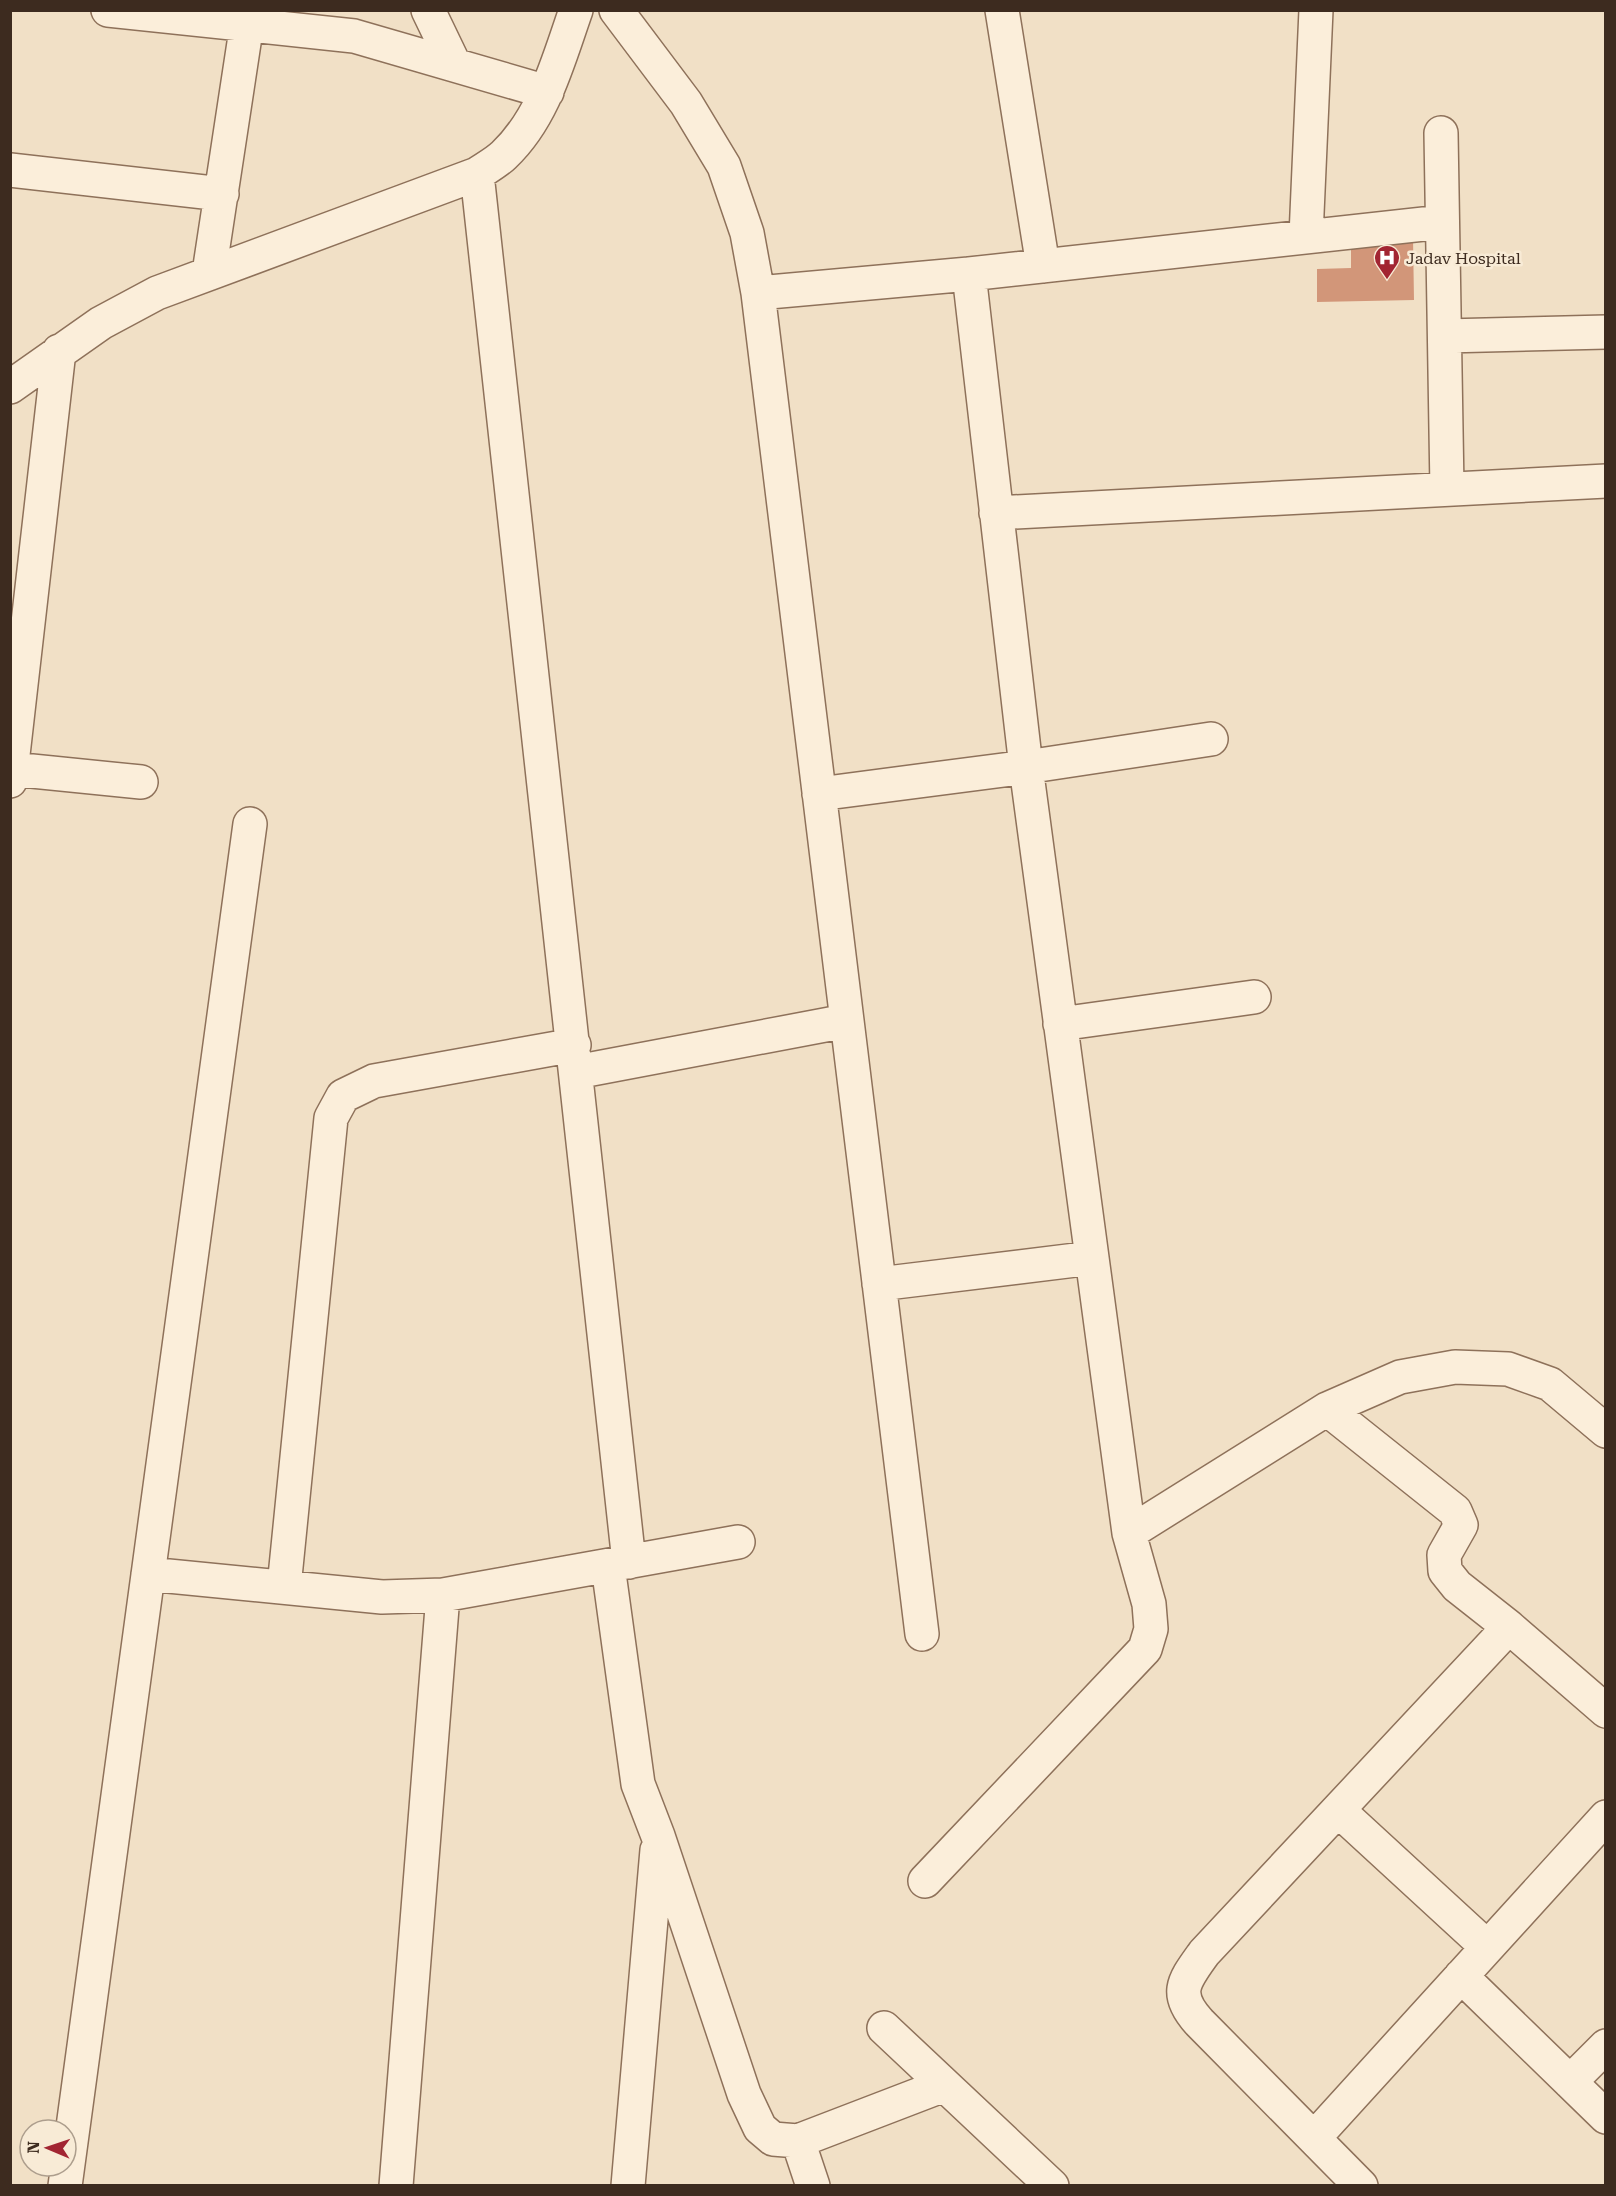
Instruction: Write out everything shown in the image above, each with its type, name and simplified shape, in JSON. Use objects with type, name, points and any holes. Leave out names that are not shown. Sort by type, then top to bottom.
[{"type":"street","points":[[108,10],[248,18],[354,36],[547,92]]},
{"type":"street","points":[[428,10],[454,64]]},
{"type":"street","points":[[10,387],[101,323],[157,293],[477,174],[503,156],[525,129],[547,92],[576,10]]},
{"type":"street","points":[[616,10],[686,102],[724,166],[747,233],[758,293],[922,1634]]},
{"type":"street","points":[[1002,10],[1043,266]]},
{"type":"street","points":[[1305,236],[1316,10]]},
{"type":"street","points":[[209,273],[248,18]]},
{"type":"street","points":[[1441,133],[1447,489]]},
{"type":"street","points":[[10,170],[222,194]]},
{"type":"street","points":[[477,174],[575,1059],[638,1784],[658,1836],[744,2094],[760,2128],[773,2139],[798,2141],[944,2085]]},
{"type":"street","points":[[758,293],[969,274],[1442,222]]},
{"type":"street","points":[[925,1881],[1144,1649],[1151,1629],[1149,1604],[1129,1533],[1060,1024],[1026,767],[969,274]]},
{"type":"street","points":[[1444,336],[1605,332]]},
{"type":"street","points":[[59,351],[11,775],[141,782]]},
{"type":"street","points":[[996,513],[1605,481]]},
{"type":"street","points":[[819,794],[1026,767],[1211,739]]},
{"type":"street","points":[[65,2186],[250,824]]},
{"type":"street","points":[[1060,1024],[1254,997]]},
{"type":"street","points":[[284,1587],[331,1118],[343,1096],[374,1081],[575,1059],[846,1021]]},
{"type":"street","points":[[879,1284],[1092,1258]]},
{"type":"street","points":[[1129,1533],[1327,1409],[1400,1377],[1455,1367],[1508,1369],[1550,1384],[1605,1431]]},
{"type":"street","points":[[1327,1409],[1455,1511],[1461,1525],[1444,1555],[1445,1571],[1457,1586],[1509,1627],[1605,1711]]},
{"type":"street","points":[[148,1574],[382,1597],[443,1595],[738,1542]]},
{"type":"street","points":[[396,2186],[443,1595]]},
{"type":"street","points":[[1361,2186],[1187,2009],[1183,1992],[1191,1972],[1204,1953],[1509,1627]]},
{"type":"street","points":[[1338,1810],[1487,1947]]},
{"type":"street","points":[[1314,2138],[1605,1816]]},
{"type":"street","points":[[632,2179],[658,1836]]},
{"type":"street","points":[[1461,1976],[1605,2118]]},
{"type":"street","points":[[884,2028],[1052,2186]]},
{"type":"street","points":[[1570,2082],[1605,2046]]},
{"type":"street","points":[[798,2141],[813,2186]]},
{"type":"building","points":[[1413,238],[1414,300],[1317,302],[1317,269],[1351,268],[1351,240]]},
{"type":"place","name":"Jadav Hospital","points":[[1387,281]]}]
